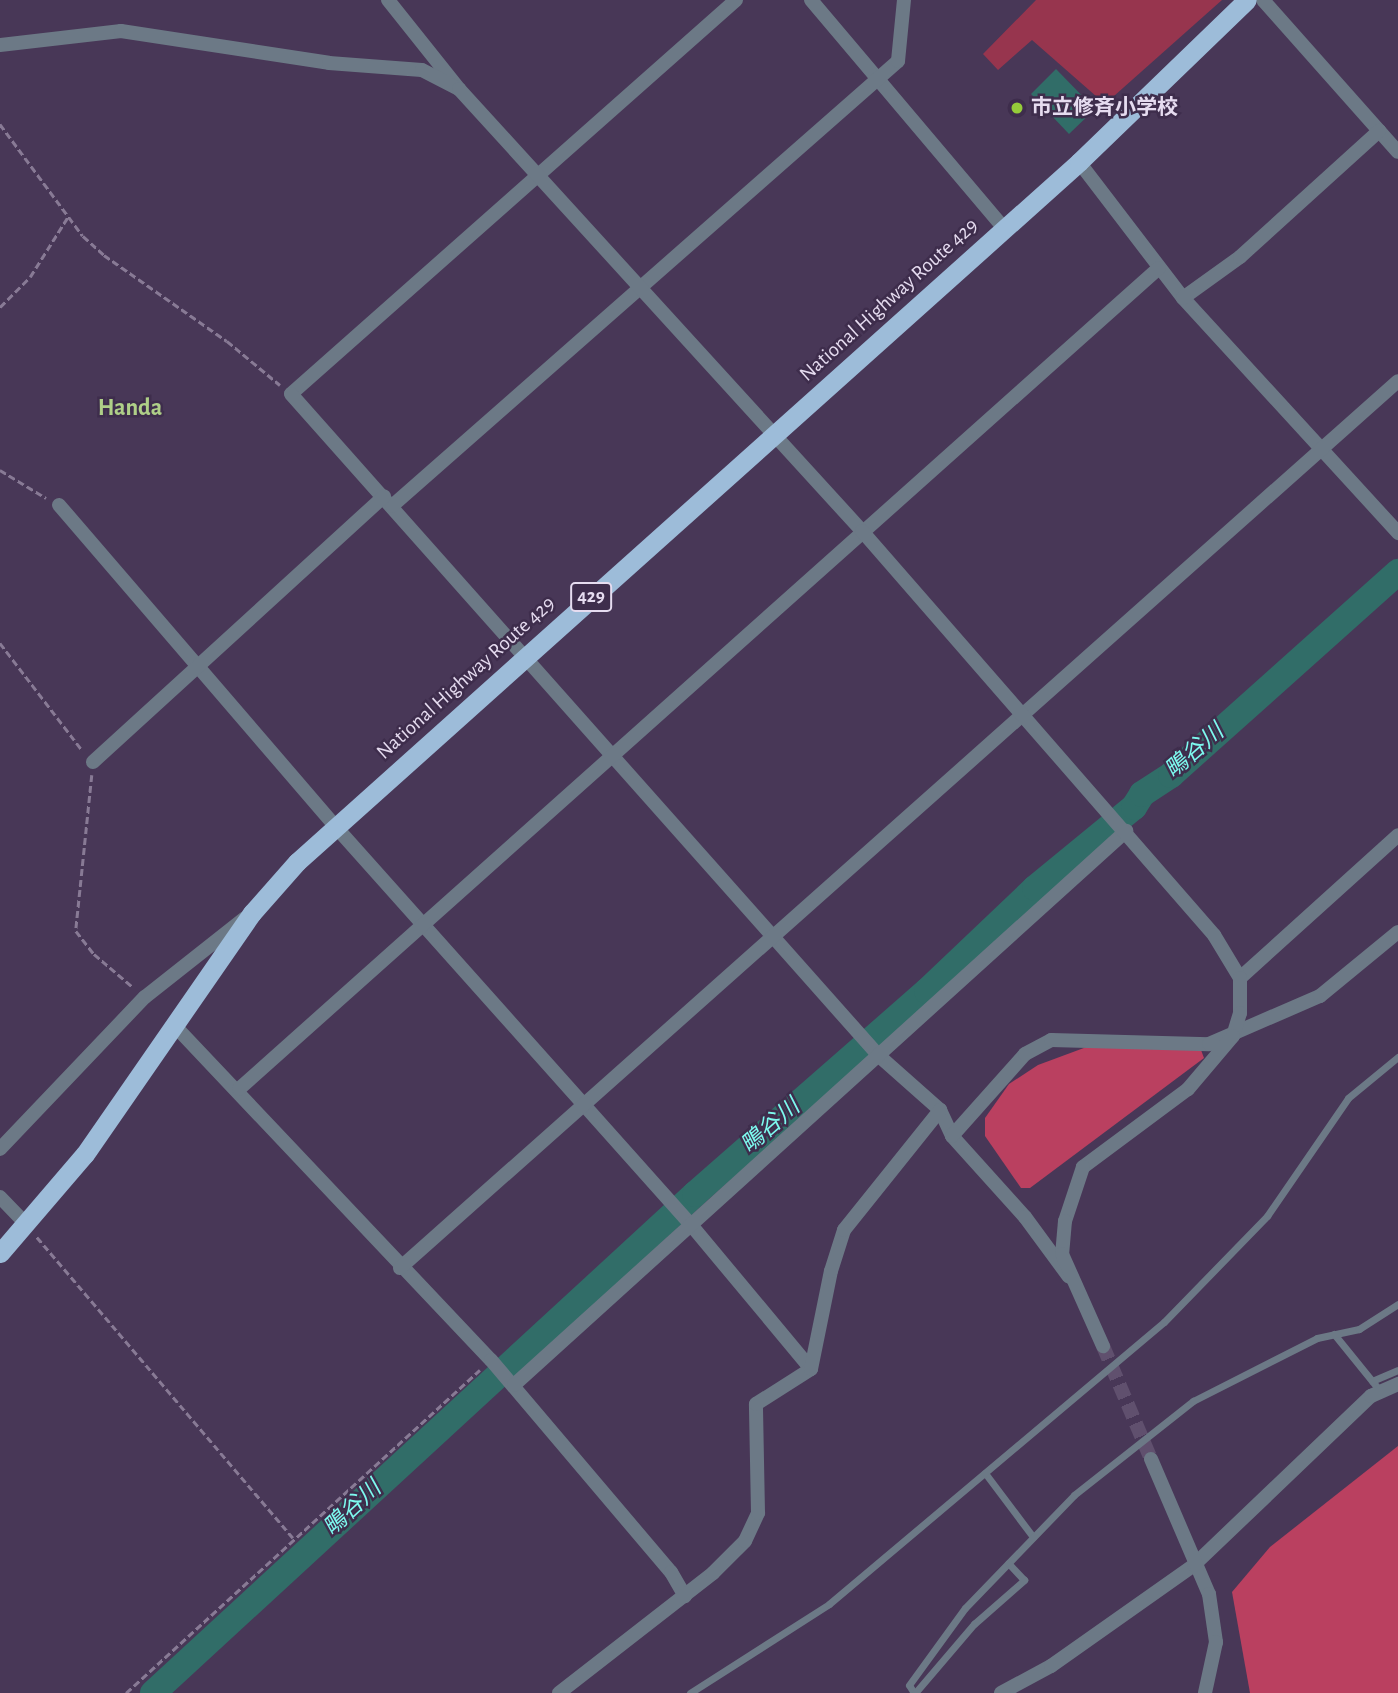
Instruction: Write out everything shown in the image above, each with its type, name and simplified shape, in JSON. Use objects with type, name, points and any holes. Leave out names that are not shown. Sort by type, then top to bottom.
[{"type":"highway","name":"National Highway Route 429","points":[[0,1253],[27,1225],[85,1154],[252,913],[335,826],[1079,162],[1247,0]]},
{"type":"street","points":[[736,0],[291,394],[878,1055],[940,1110],[952,1136],[1025,1217],[1074,1285]]},
{"type":"street","points":[[811,0],[1003,228]]},
{"type":"street","points":[[93,762],[388,501],[879,80],[898,61],[904,0]]},
{"type":"street","points":[[1263,0],[1398,152]]},
{"type":"street","points":[[389,1],[460,89],[862,531],[1214,935],[1240,978],[1240,1013],[1233,1036]]},
{"type":"street","points":[[0,45],[121,30],[329,63],[422,70],[460,89]]},
{"type":"street","points":[[1183,298],[1240,257],[1379,131]]},
{"type":"street","points":[[1079,162],[1183,298],[1398,533]]},
{"type":"street","points":[[239,1089],[422,922],[1159,268]]},
{"type":"street","points":[[400,1268],[1398,381]]},
{"type":"street","points":[[59,505],[335,826],[692,1226],[811,1370]]},
{"type":"street","points":[[514,1385],[1126,831]]},
{"type":"street","points":[[1240,978],[1398,835]]},
{"type":"street","points":[[0,1149],[145,997],[212,940],[252,913]]},
{"type":"street","points":[[1103,1346],[1062,1254],[1065,1221],[1083,1167],[1188,1089],[1233,1036],[1252,1022],[1320,996],[1398,932]]},
{"type":"street","points":[[174,1025],[229,1085],[239,1089],[400,1268],[514,1385],[671,1572],[685,1596]]},
{"type":"street","points":[[952,1136],[1025,1054],[1052,1040],[1112,1038],[1164,1046],[1209,1044],[1233,1036]]},
{"type":"street","points":[[559,1693],[685,1596],[745,1541],[758,1513],[756,1404],[811,1370],[831,1271],[844,1230],[940,1110]]},
{"type":"street","points":[[0,1197],[27,1225]]},
{"type":"street","points":[[1001,1693],[1051,1666],[1194,1565],[1376,1387],[1398,1384]]},
{"type":"street","points":[[1151,1459],[1194,1565],[1209,1594],[1216,1642],[1205,1693]]},
{"type":"lane","points":[[690,1693],[829,1604],[1164,1322],[1267,1216],[1348,1098],[1398,1057]]},
{"type":"lane","points":[[1008,1563],[1024,1580],[974,1624],[915,1693],[909,1685],[965,1608],[1008,1563],[1033,1537],[1074,1495],[1193,1401],[1317,1338],[1359,1329],[1398,1304]]},
{"type":"lane","points":[[1334,1334],[1376,1387],[1398,1370]]},
{"type":"lane","points":[[985,1473],[1033,1537]]},
{"type":"path","points":[[0,124],[69,215],[104,256],[227,341],[291,394]]},
{"type":"path","points":[[0,307],[30,277],[69,215]]},
{"type":"path","points":[[0,470],[59,505]]},
{"type":"path","points":[[0,643],[93,762],[76,931],[94,954],[145,997]]},
{"type":"path","points":[[27,1225],[293,1538]]},
{"type":"path","points":[[126,1693],[491,1360]]},
{"type":"shaded area","points":[[1036,0],[1222,0],[1105,104],[1032,40],[998,70],[983,54]]},
{"type":"shaded area","points":[[1056,69],[1095,109],[1069,134],[1031,94]]},
{"type":"shaded area","points":[[1100,1042],[1201,1050],[1204,1058],[1030,1188],[1021,1188],[985,1136],[985,1118],[1009,1084],[1038,1065]]},
{"type":"shaded area","points":[[1398,1446],[1398,1693],[1250,1693],[1232,1592],[1270,1547]]},
{"type":"waterway","name":"鴫谷川","points":[[153,1693],[695,1194],[927,991],[1035,888],[1134,807],[1142,794],[1171,775],[1398,572]]},
{"type":"tunnel","points":[[1103,1346],[1151,1459]]},
{"type":"place","name":"市立修斉小学校","points":[[1017,108]]},
{"type":"district","name":"Handa","points":[[130,409]]}]
